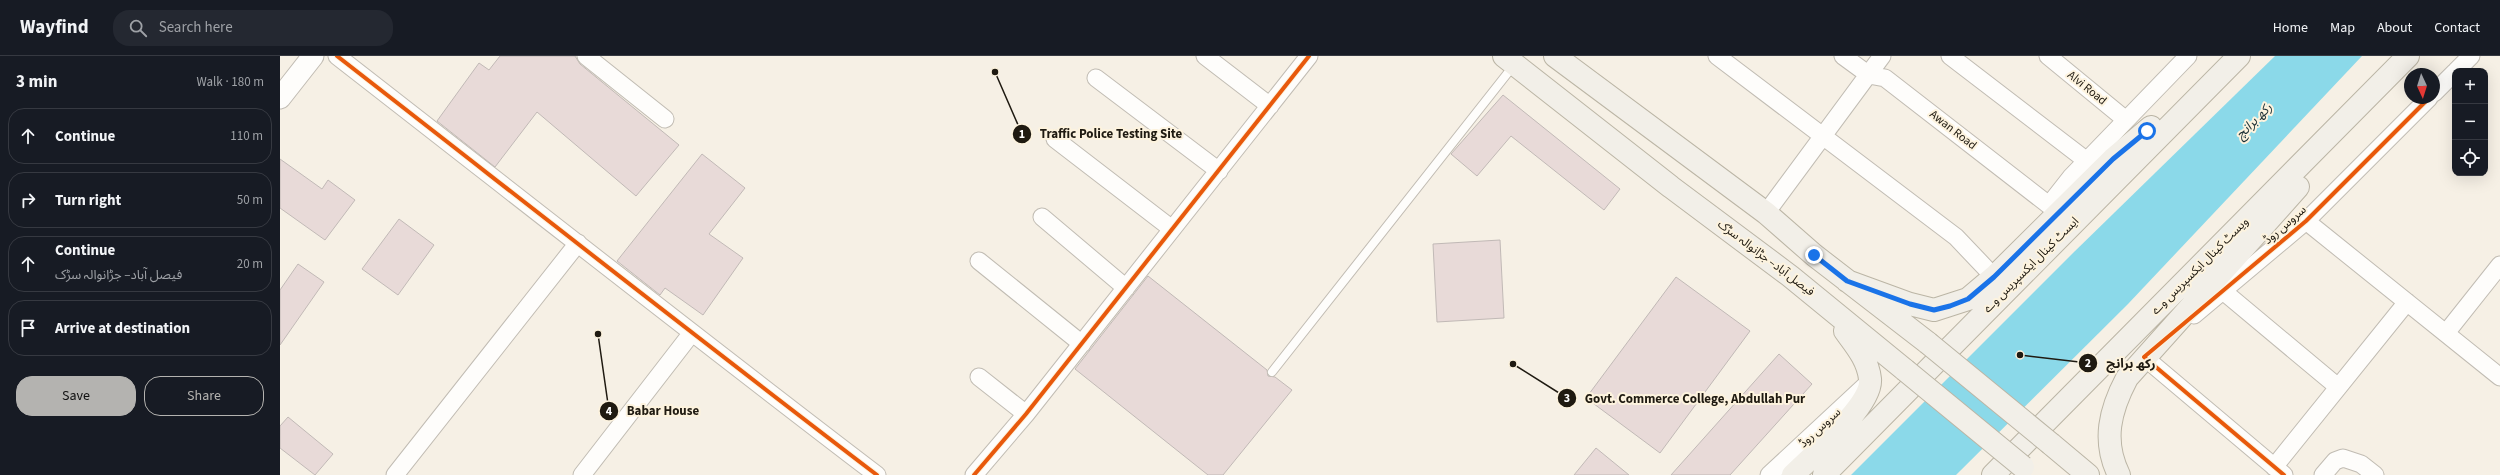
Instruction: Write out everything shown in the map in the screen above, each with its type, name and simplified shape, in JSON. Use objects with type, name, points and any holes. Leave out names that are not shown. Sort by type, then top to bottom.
[{"type":"main road","points":[[1555,56],[1766,213],[1847,281],[1928,343],[2088,475]]},
{"type":"main road","points":[[1847,281],[1910,304],[1934,310],[1968,299],[1994,277],[2125,131],[2147,131],[2225,56]]},
{"type":"main road","name":"ایسٹ کینال ایکسپریس وے","points":[[1824,475],[2239,56]]},
{"type":"main road","name":"ویسٹ کینال ایکسپریس وے","points":[[1993,475],[2408,56]]},
{"type":"main road","points":[[2119,475],[2111,451],[2109,426],[2115,402],[2127,378],[2144,357],[2415,56]]},
{"type":"main road","name":"فیصل آباد– جڑانوالہ سڑک","points":[[1509,60],[1825,304],[2028,471]]},
{"type":"main road","points":[[1793,475],[1857,411],[1871,381],[1862,353],[1825,304]]},
{"type":"street","points":[[280,98],[312,56]]},
{"type":"street","points":[[338,56],[578,243],[691,334],[877,475]]},
{"type":"street","points":[[586,56],[665,119]]},
{"type":"street","points":[[1206,56],[1270,106]]},
{"type":"street","points":[[974,475],[1026,414],[1082,344],[1309,56]]},
{"type":"street","points":[[1717,56],[1956,237],[1994,277]]},
{"type":"street","name":"Awan Road","points":[[1843,56],[1869,75],[1878,75],[1885,78],[2054,209]]},
{"type":"street","points":[[1766,213],[1882,56]]},
{"type":"street","points":[[1950,56],[2087,161]]},
{"type":"street","name":"Alvi Road","points":[[2048,56],[2125,131]]},
{"type":"street","points":[[2054,209],[2087,161],[2125,131],[2188,56]]},
{"type":"street","points":[[2460,68],[2472,56]]},
{"type":"street","points":[[2440,87],[2452,76]]},
{"type":"street","points":[[1096,78],[1219,170]]},
{"type":"street","name":"سروس روڈ","points":[[2144,357],[2306,221],[2423,104]]},
{"type":"street","points":[[1054,139],[1172,229]]},
{"type":"street","points":[[1042,217],[1126,288]]},
{"type":"street","points":[[2306,221],[2500,377]]},
{"type":"street","points":[[395,475],[578,243]]},
{"type":"street","points":[[979,261],[1082,344]]},
{"type":"street","points":[[2446,333],[2500,265]]},
{"type":"street","points":[[2223,291],[2338,387]]},
{"type":"street","points":[[2144,357],[2279,471],[2338,387],[2407,302]]},
{"type":"street","points":[[582,475],[691,334]]},
{"type":"street","points":[[979,377],[1026,414]]},
{"type":"street","name":"سروس روڈ","points":[[1769,475],[1871,381]]},
{"type":"street","points":[[2324,475],[2336,461],[2343,458],[2361,464],[2375,475]]},
{"type":"lane","points":[[1272,372],[1509,60]]},
{"type":"water","points":[[2275,56],[2362,56],[2128,304],[1956,475],[1851,475],[2073,253]]},
{"type":"building","points":[[500,56],[575,56],[580,64],[679,145],[636,196],[537,112],[495,167],[437,121],[479,63],[489,70]]},
{"type":"building","points":[[1503,95],[1620,189],[1604,210],[1511,136],[1477,176],[1451,154]]},
{"type":"building","points":[[702,154],[745,188],[709,234],[743,258],[703,315],[665,288],[660,295],[617,261]]},
{"type":"building","points":[[280,159],[322,189],[328,180],[355,200],[325,240],[280,208]]},
{"type":"building","points":[[399,219],[434,245],[398,295],[362,269]]},
{"type":"building","points":[[1500,240],[1504,318],[1437,322],[1433,244]]},
{"type":"building","points":[[298,264],[324,282],[280,345],[280,290]]},
{"type":"building","points":[[1148,276],[1267,370],[1268,376],[1275,377],[1292,390],[1223,475],[1208,475],[1075,369]]},
{"type":"building","points":[[1676,277],[1750,331],[1660,453],[1586,398]]},
{"type":"building","points":[[1779,354],[1812,384],[1730,475],[1671,475]]},
{"type":"building","points":[[288,417],[333,454],[315,475],[280,448],[280,426]]},
{"type":"building","points":[[1596,448],[1629,475],[1574,475]]},
{"type":"cycle path","points":[[337,56],[877,475]]},
{"type":"cycle path","points":[[974,475],[1026,414],[1309,56]]},
{"type":"cycle path","points":[[2284,475],[2144,357],[2306,221],[2423,104]]},
{"type":"place","name":"Traffic Police Testing Site","points":[[995,72]]},
{"type":"place","name":"Babar House","points":[[598,334]]},
{"type":"place","name":"رکھ برانچ","points":[[2020,355]]},
{"type":"place","name":"Govt. Commerce College, Abdullah Pur","points":[[1513,364]]},
{"type":"route","points":[[1814,255],[1847,281],[1910,304],[1934,310],[1950,306],[1968,299],[1994,277],[2113,159],[2147,131]]}]
